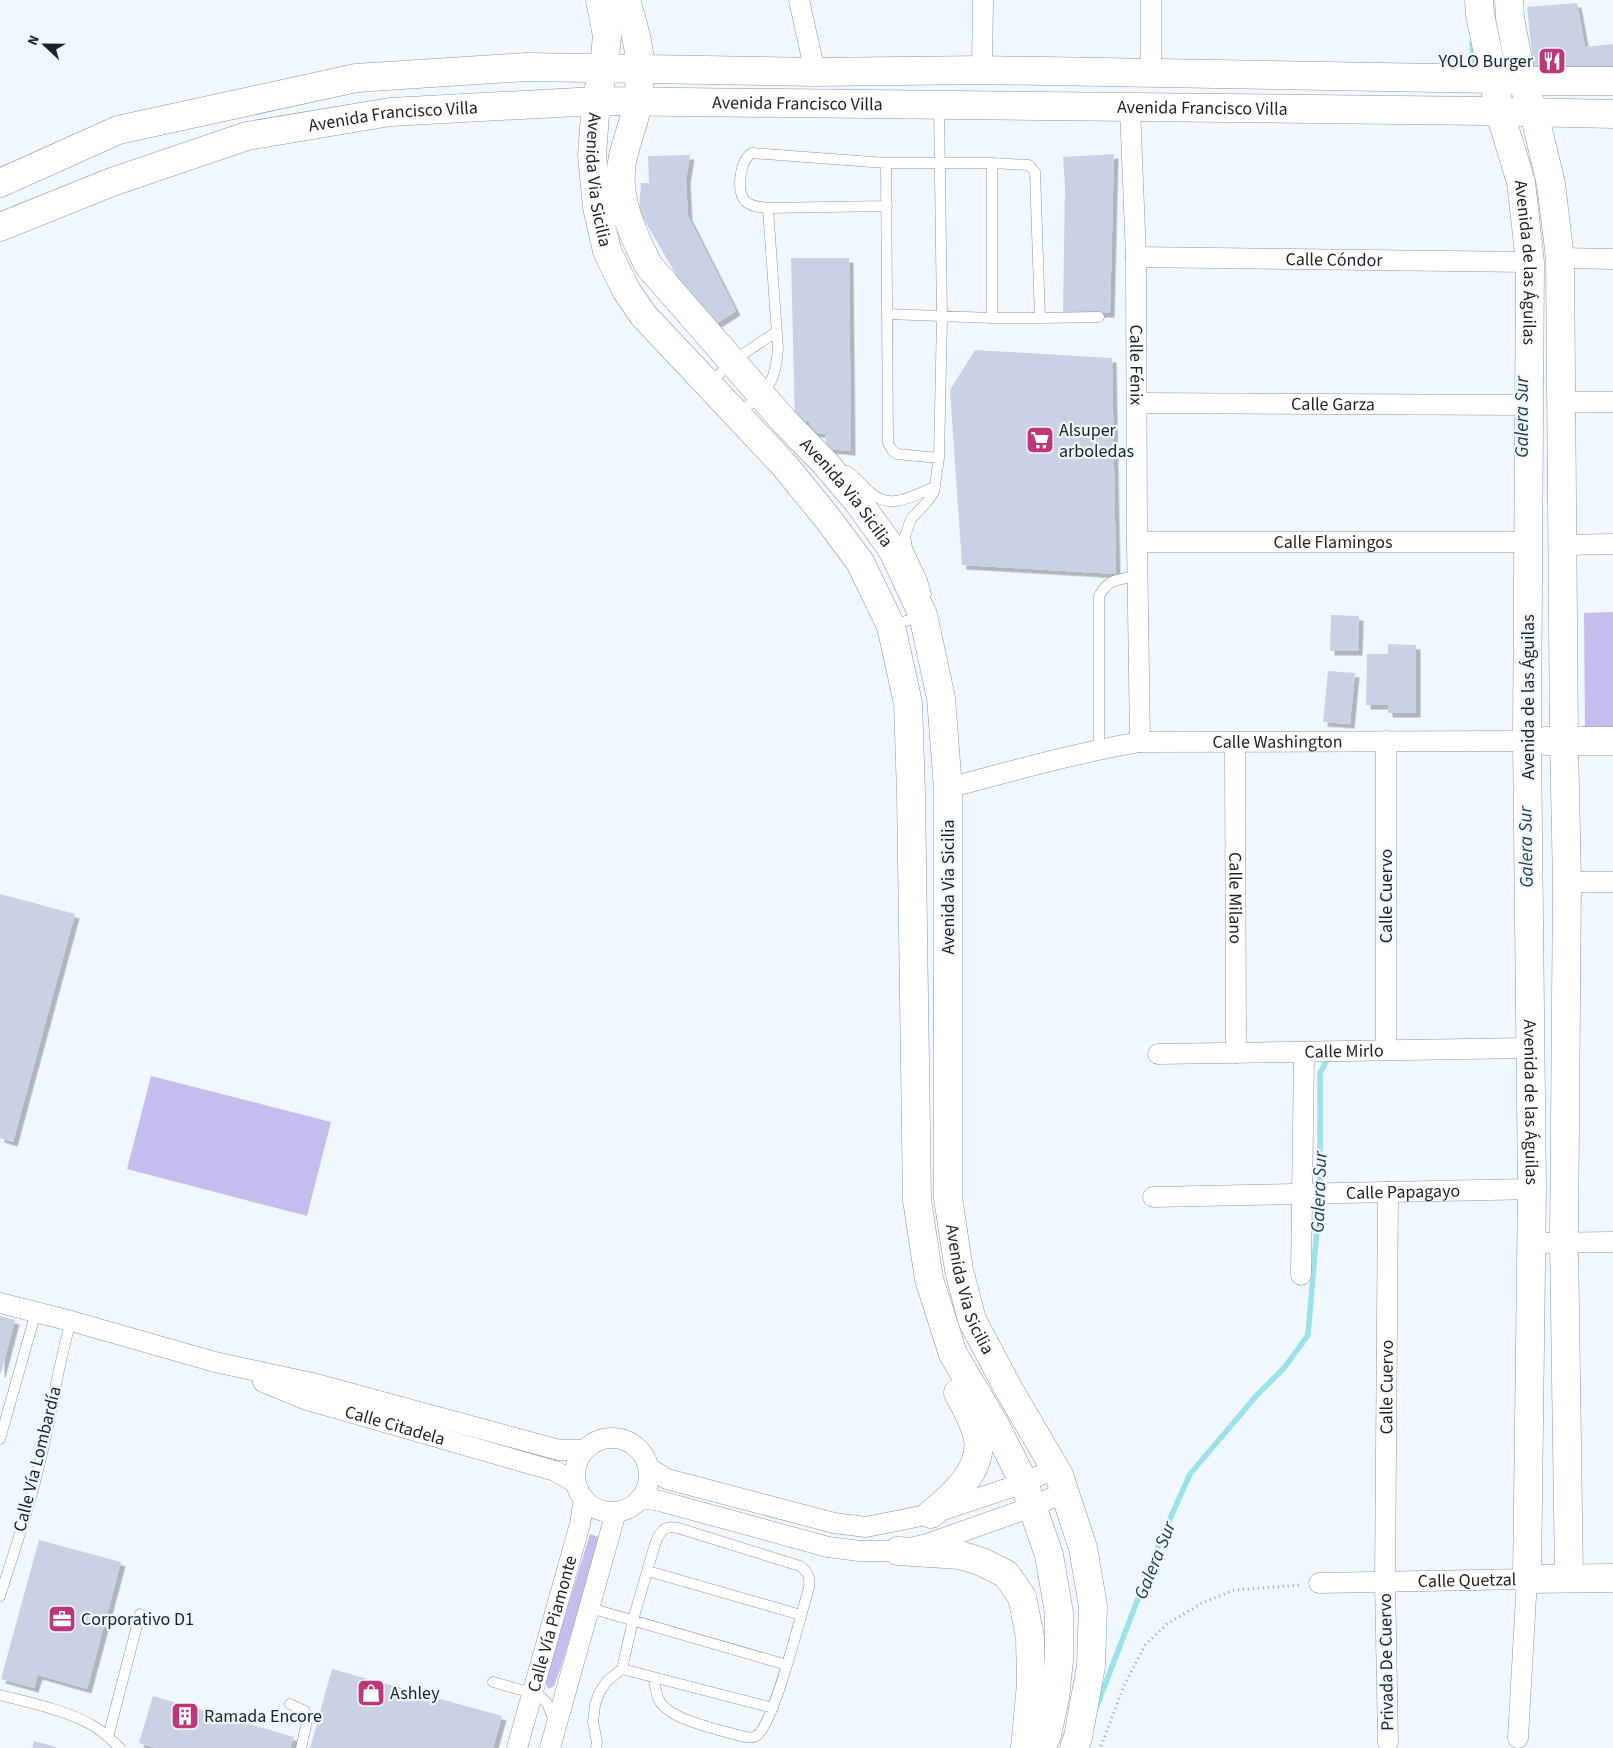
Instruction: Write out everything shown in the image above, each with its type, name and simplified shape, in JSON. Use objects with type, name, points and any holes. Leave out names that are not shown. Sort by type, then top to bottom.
[{"type":"street","name":"Avenida Via Sicilia","points":[[600,0],[607,36],[604,67],[596,101],[592,155],[598,207],[607,251],[626,290],[643,315],[785,466],[828,519],[860,562],[891,626],[908,703],[917,1200],[929,1280],[953,1354],[995,1425],[1028,1495],[1049,1555],[1058,1613],[1059,1660],[1055,1698],[1047,1735],[1041,1748]]},
{"type":"street","name":"Avenida Via Sicilia","points":[[626,0],[634,28],[640,68],[638,102],[622,159],[621,192],[628,222],[636,242],[650,266],[784,421],[824,462],[858,502],[892,549],[923,615],[941,698],[948,788],[948,1198],[959,1270],[972,1320],[1060,1480],[1083,1548],[1093,1606],[1091,1666],[1078,1737],[1074,1748]]},
{"type":"street","points":[[800,0],[815,72]]},
{"type":"street","points":[[939,105],[952,88],[971,79],[982,70],[983,0]]},
{"type":"street","points":[[1130,107],[1132,100],[1148,90],[1151,0]]},
{"type":"street","name":"Avenida de las Águilas","points":[[1479,0],[1480,14],[1500,113],[1522,182],[1530,262],[1527,741],[1532,1243],[1527,1579]]},
{"type":"street","name":"Avenida de las Águilas","points":[[1509,0],[1510,18],[1522,81],[1534,113],[1552,184],[1560,258],[1567,882],[1564,1242],[1569,1578]]},
{"type":"street","name":"Avenida Francisco Villa","points":[[0,183],[118,130],[356,78],[527,67],[815,72],[982,70],[1150,72],[1522,81],[1613,81]]},
{"type":"street","name":"Avenida Francisco Villa","points":[[0,227],[112,182],[246,136],[390,112],[596,101],[1613,114]]},
{"type":"street","name":"Calle Fénix","points":[[1130,107],[1136,257],[1137,576],[1140,742]]},
{"type":"street","name":"Calle Cóndor","points":[[1136,257],[1530,262]]},
{"type":"street","points":[[1560,258],[1613,259]]},
{"type":"street","points":[[1561,402],[1613,402]]},
{"type":"street","name":"Calle Garza","points":[[1137,403],[1528,405]]},
{"type":"street","name":"Calle Flamingos","points":[[1137,542],[1529,542]]},
{"type":"street","points":[[1562,544],[1613,544]]},
{"type":"street","name":"Calle Washington","points":[[948,788],[1057,759],[1140,742],[1613,741]]},
{"type":"street","name":"Calle Cuervo","points":[[1386,742],[1386,1050]]},
{"type":"street","name":"Calle Milano","points":[[1235,743],[1236,1053]]},
{"type":"street","points":[[1567,882],[1613,882]]},
{"type":"street","name":"Calle Mirlo","points":[[1158,1054],[1531,1048]]},
{"type":"street","points":[[1301,1275],[1304,1052]]},
{"type":"street","name":"Calle Papagayo","points":[[1152,1197],[1532,1189]]},
{"type":"street","name":"Calle Cuervo","points":[[1385,1582],[1388,1192]]},
{"type":"street","points":[[1532,1243],[1613,1242]]},
{"type":"street","name":"Calle Citadela","points":[[0,1303],[72,1321],[215,1362],[312,1383],[559,1450],[584,1450]]},
{"type":"street","points":[[931,1514],[954,1495],[972,1470],[976,1458],[978,1440],[968,1410],[937,1355],[935,1336],[940,1315]]},
{"type":"street","name":"Calle Citadela","points":[[215,1362],[307,1400],[556,1471],[580,1491]]},
{"type":"street","points":[[614,1437],[634,1444],[642,1453],[649,1468],[649,1478],[641,1498],[625,1510],[616,1512],[604,1511],[593,1507],[580,1491],[575,1472],[578,1460],[584,1450],[592,1443],[603,1438],[614,1437]]},
{"type":"street","points":[[649,1468],[667,1479],[834,1523],[866,1527],[1028,1495]]},
{"type":"street","points":[[898,1551],[927,1544],[1060,1480]]},
{"type":"street","name":"Calle Vía Piamonte","points":[[517,1748],[580,1524],[580,1491]]},
{"type":"street","points":[[641,1498],[660,1501],[828,1547],[860,1551],[898,1551],[960,1555],[982,1562],[1006,1574],[1022,1597],[1030,1637],[1031,1684],[1025,1748]]},
{"type":"street","name":"Calle Vía Piamonte","points":[[550,1748],[616,1512]]},
{"type":"street","name":"Calle Quetzal","points":[[1319,1583],[1613,1578]]},
{"type":"street","points":[[1518,1738],[1527,1579]]},
{"type":"street","name":"Privada De Cuervo","points":[[1385,1582],[1388,1742]]},
{"type":"lane","points":[[891,626],[923,615],[926,596],[925,588],[907,548],[905,536],[911,519],[934,492],[939,458],[942,317],[939,105]]},
{"type":"lane","points":[[887,206],[768,208],[751,205],[744,200],[741,193],[742,166],[744,160],[752,153],[886,163],[1029,165],[1036,172],[1040,318]]},
{"type":"lane","points":[[886,163],[889,447],[898,454],[939,458]]},
{"type":"lane","points":[[992,163],[992,318]]},
{"type":"lane","points":[[737,414],[771,384],[775,374],[778,349],[768,208]]},
{"type":"lane","points":[[888,314],[992,318],[1099,316]]},
{"type":"lane","points":[[708,384],[733,360],[776,332]]},
{"type":"lane","points":[[824,462],[851,474],[871,494],[883,501],[896,502],[934,487]]},
{"type":"lane","points":[[1099,749],[1099,596],[1105,586],[1113,581],[1137,576]]},
{"type":"lane","points":[[0,1439],[36,1312]]},
{"type":"lane","name":"Calle Vía Lombardía","points":[[0,1596],[44,1445],[58,1371],[72,1321]]},
{"type":"lane","points":[[596,1748],[597,1742],[593,1722],[594,1705],[599,1693],[607,1682],[622,1669],[633,1620],[659,1535],[664,1528],[678,1528],[800,1566],[807,1571],[810,1580],[787,1665],[773,1708],[763,1729],[757,1736],[750,1738],[741,1736],[685,1719],[670,1712],[659,1701],[653,1677]]},
{"type":"lane","points":[[648,1571],[801,1615]]},
{"type":"lane","points":[[590,1608],[787,1665]]},
{"type":"lane","points":[[108,1737],[140,1614]]},
{"type":"lane","points":[[622,1669],[773,1708]]},
{"type":"lane","points":[[493,1682],[539,1695],[547,1703],[556,1727]]},
{"type":"lane","points":[[0,1695],[57,1711],[89,1723],[120,1748]]},
{"type":"lane","points":[[290,1704],[305,1711],[307,1718],[301,1748]]},
{"type":"path","points":[[1100,1748],[1124,1686],[1145,1645],[1167,1624],[1202,1603],[1234,1590],[1319,1583]]},
{"type":"shaded area","points":[[1613,612],[1613,730],[1585,731],[1584,613]]},
{"type":"shaded area","points":[[151,1076],[331,1122],[307,1216],[127,1169]]},
{"type":"shaded area","points":[[590,1534],[599,1537],[600,1540],[561,1667],[554,1686],[548,1689],[545,1680]]},
{"type":"building","points":[[1577,3],[1585,47],[1613,44],[1613,71],[1534,73],[1527,7]]},
{"type":"building","points":[[1114,154],[1110,313],[1063,313],[1065,186],[1063,157]]},
{"type":"building","points":[[690,155],[686,180],[688,216],[736,311],[711,327],[681,283],[639,211],[641,183],[649,183],[648,156]]},
{"type":"building","points":[[791,258],[849,258],[851,451],[827,449],[825,434],[812,432],[809,422],[795,422]]},
{"type":"building","points":[[975,350],[1112,358],[1116,574],[962,565],[950,390]]},
{"type":"building","points":[[1331,615],[1359,616],[1358,651],[1330,651]]},
{"type":"building","points":[[1388,644],[1416,645],[1416,713],[1388,713],[1388,705],[1366,705],[1367,654],[1388,654]]},
{"type":"building","points":[[1328,671],[1355,673],[1350,724],[1323,722]]},
{"type":"building","points":[[0,894],[75,914],[13,1142],[0,1138]]},
{"type":"building","points":[[0,1316],[15,1320],[1,1373],[0,1373]]},
{"type":"building","name":"Corporativo D1","points":[[39,1540],[121,1562],[87,1689],[38,1675],[34,1688],[1,1679]]},
{"type":"building","name":"Ashley","points":[[332,1669],[502,1716],[493,1748],[310,1748]]},
{"type":"building","name":"Ramada Encore","points":[[153,1696],[294,1737],[290,1748],[156,1748],[139,1743]]},
{"type":"building","points":[[34,1741],[56,1747],[56,1748],[32,1748]]},
{"type":"waterway","name":"Galera Sur","points":[[1472,43],[1475,68]]},
{"type":"waterway","name":"Galera Sur","points":[[1095,1711],[1160,1541],[1190,1474],[1257,1395],[1284,1368],[1308,1335],[1320,1193],[1320,1073],[1327,1060],[1332,1058]]},
{"type":"place","name":"YOLO Burger","points":[[1552,61]]},
{"type":"place","name":"Alsuper arboledas","points":[[1040,440]]},
{"type":"place","name":"Corporativo D1","points":[[62,1619]]},
{"type":"place","name":"Ashley","points":[[371,1693]]},
{"type":"place","name":"Ramada Encore","points":[[185,1716]]}]
